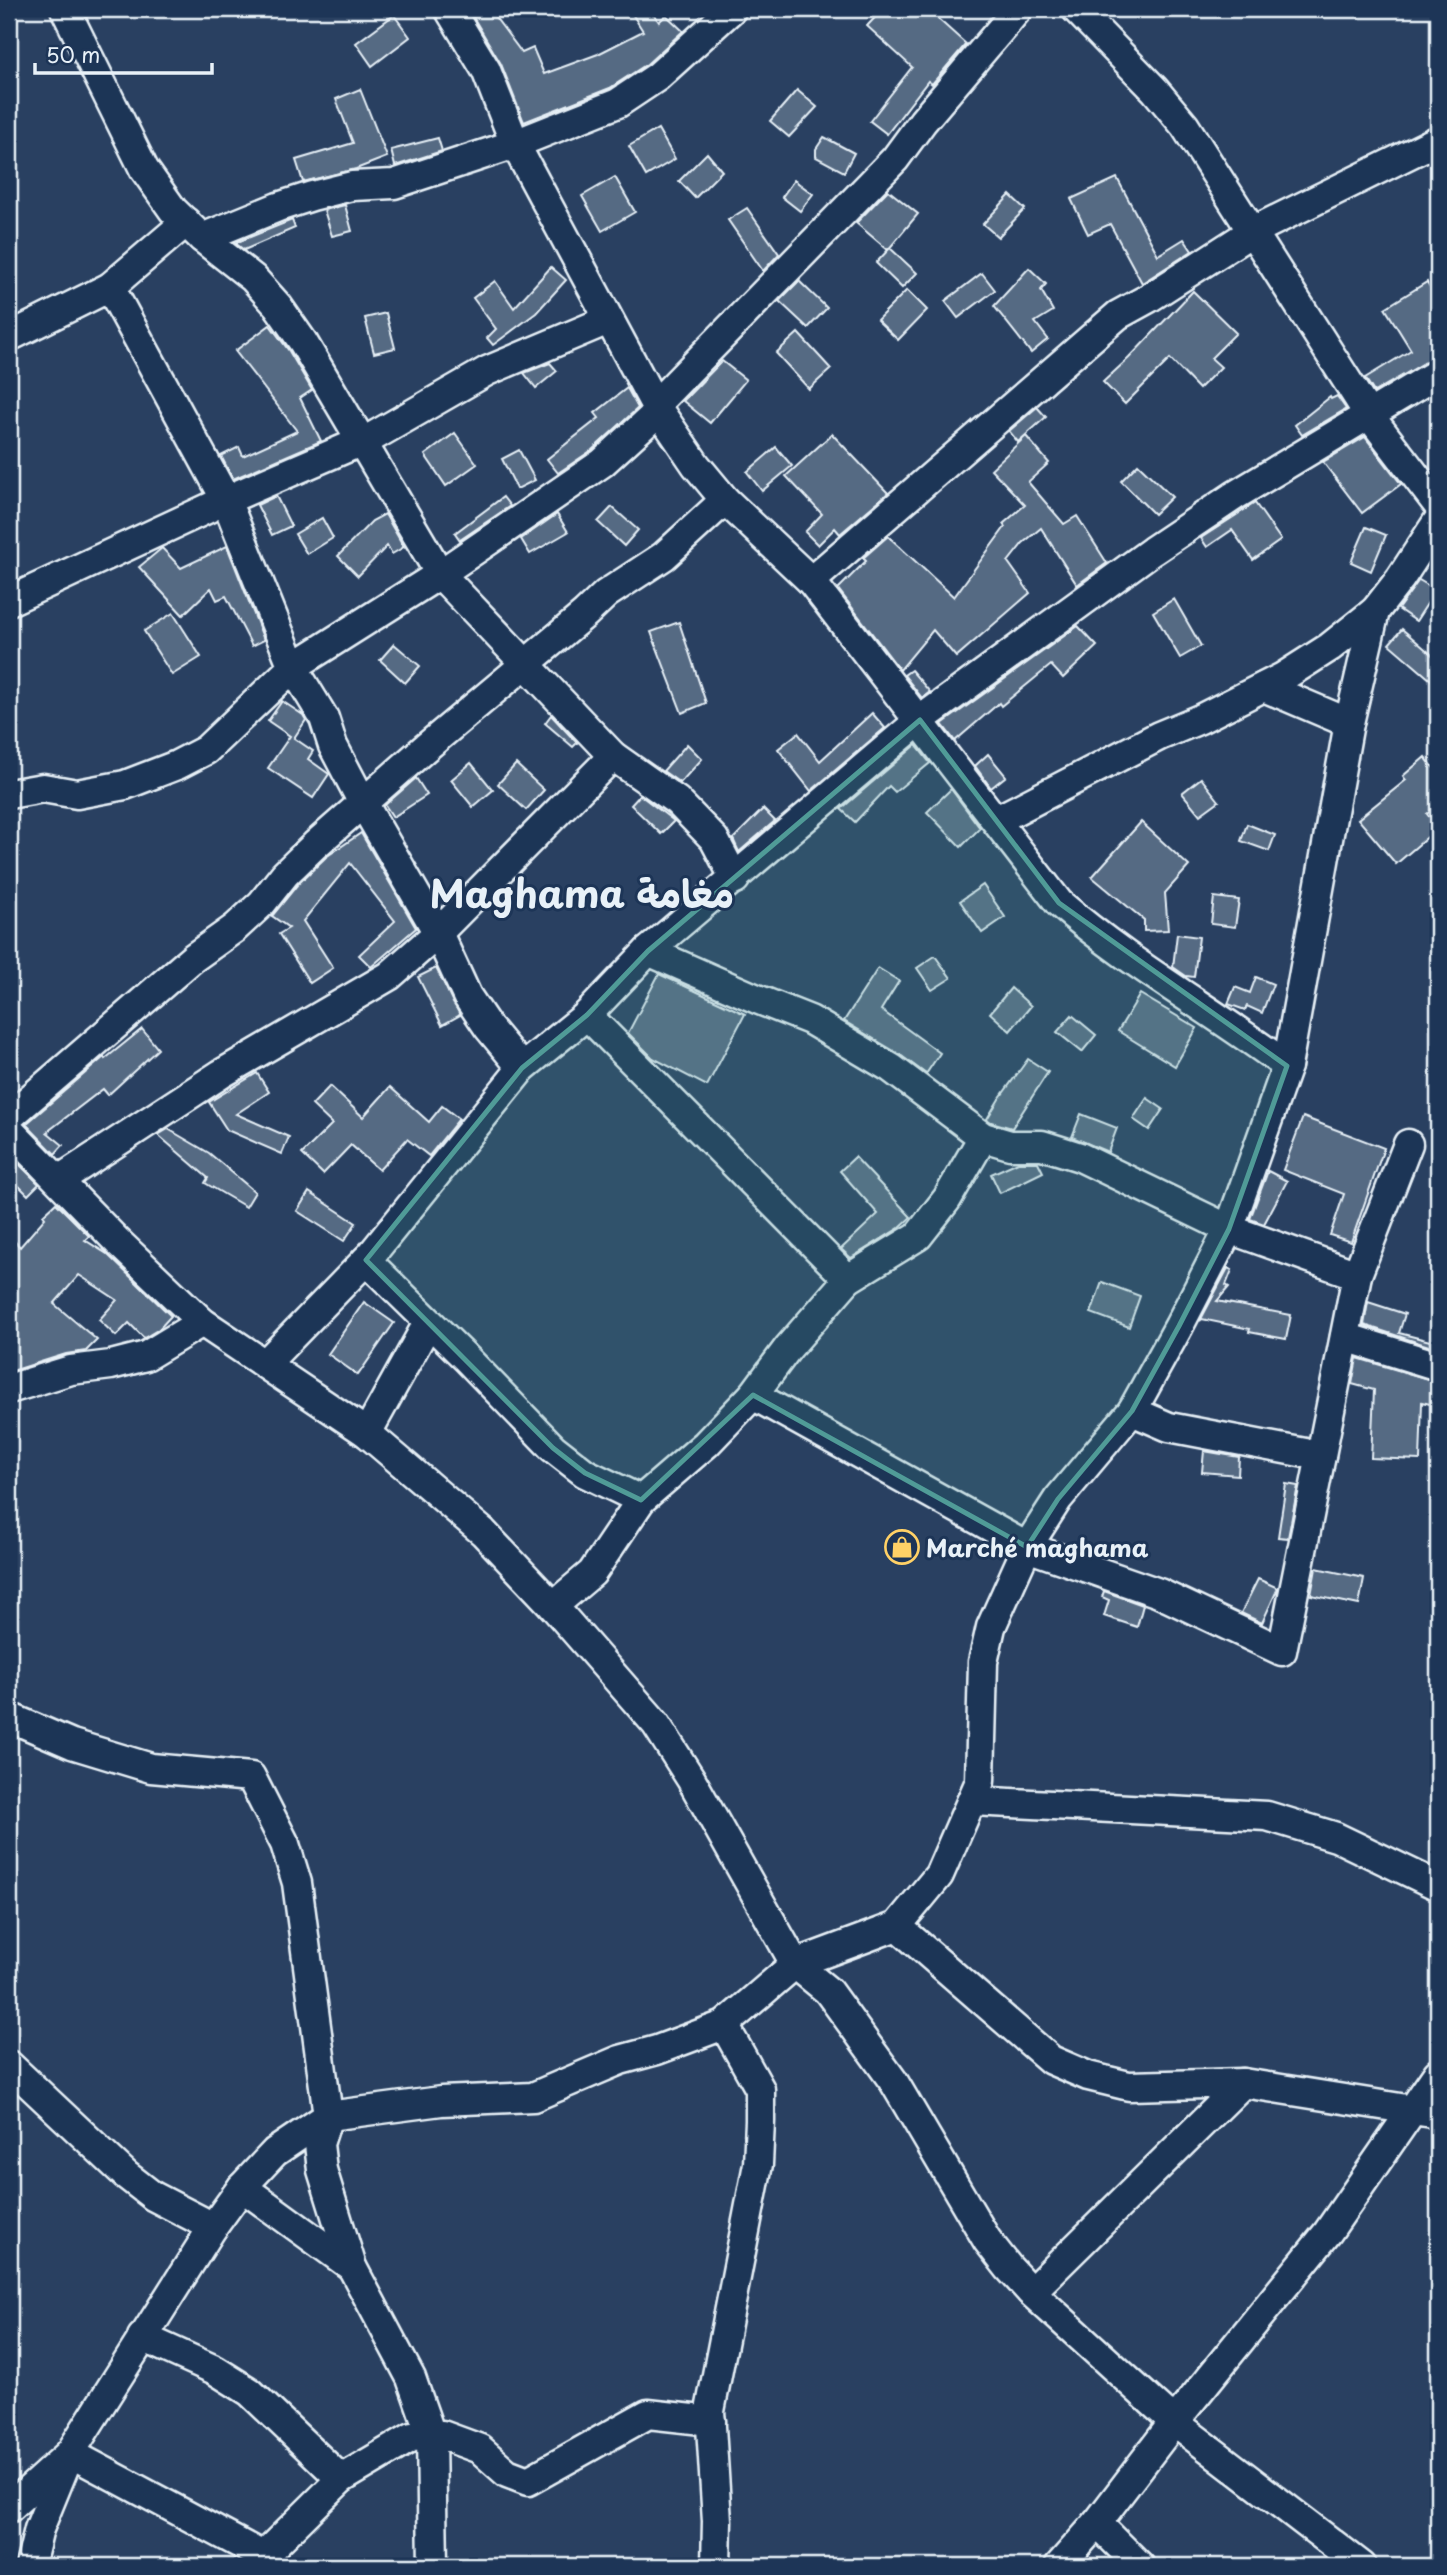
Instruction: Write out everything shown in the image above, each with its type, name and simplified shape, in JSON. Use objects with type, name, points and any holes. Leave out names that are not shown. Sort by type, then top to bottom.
[{"type":"street","points":[[65,9],[144,169],[173,210],[253,278],[278,306],[363,441],[440,574],[613,756],[677,801],[714,839],[735,879]]},
{"type":"street","points":[[449,9],[486,69],[515,144],[657,408],[725,500],[811,581],[1059,903],[1091,931],[1236,1028],[1287,1066]]},
{"type":"street","points":[[9,337],[110,287],[194,230],[352,186],[394,184],[515,144],[618,103],[657,77],[732,9]]},
{"type":"street","points":[[9,794],[43,788],[77,794],[125,785],[177,765],[206,750],[293,667],[440,574],[602,463],[895,159],[923,121],[1018,9]]},
{"type":"street","points":[[1076,9],[1155,90],[1185,126],[1369,415],[1438,505]]},
{"type":"street","points":[[811,581],[1118,315],[1253,231],[1438,140]]},
{"type":"street","points":[[110,287],[226,500],[293,667],[324,718],[333,746],[363,803],[438,933],[467,996],[488,1027],[522,1068]]},
{"type":"street","points":[[9,601],[226,500],[363,441],[487,371],[608,320]]},
{"type":"street","points":[[265,1364],[366,1260],[522,1068],[587,1015],[648,951],[920,720],[1152,551],[1234,496],[1438,373]]},
{"type":"street","points":[[9,1117],[193,958],[235,928],[262,903],[285,874],[363,803],[606,594],[664,556],[725,500]]},
{"type":"street","points":[[997,820],[1158,736],[1200,719],[1264,687],[1330,647],[1375,611],[1400,579],[1438,521]]},
{"type":"street","points":[[30,2566],[39,2529],[70,2452],[213,2227],[242,2187],[275,2152],[328,2116],[441,2101],[533,2097],[620,2060],[657,2050],[724,2025],[795,1964],[897,1926],[939,1875],[980,1782],[984,1662],[990,1627],[1027,1547],[1058,1499],[1132,1411],[1229,1229],[1287,1066],[1349,723],[1375,611]]},
{"type":"street","points":[[1264,687],[1349,723]]},
{"type":"street","points":[[59,1180],[221,1074],[389,976],[438,933],[613,756]]},
{"type":"street","points":[[648,951],[810,1020],[891,1068],[983,1137],[1010,1145],[1042,1146],[1080,1157],[1229,1229],[1357,1275]]},
{"type":"street","points":[[587,1015],[848,1279]]},
{"type":"street","points":[[9,1130],[118,1242],[202,1322],[367,1433],[483,1532],[553,1606],[656,1724],[691,1779],[795,1964],[828,1991],[894,2082],[987,2240],[1031,2292],[1174,2422],[1362,2566]]},
{"type":"street","points":[[553,1606],[592,1573],[640,1500],[697,1451],[753,1395],[788,1348],[848,1279],[918,1236],[947,1199],[983,1137]]},
{"type":"street","points":[[753,1395],[1027,1547],[1160,1593],[1283,1651],[1357,1275],[1408,1144]]},
{"type":"street","points":[[366,1260],[553,1448],[585,1473],[640,1500]]},
{"type":"street","points":[[9,1389],[71,1370],[111,1365],[146,1356],[202,1322]]},
{"type":"street","points":[[367,1433],[428,1323]]},
{"type":"street","points":[[1345,1337],[1438,1366]]},
{"type":"street","points":[[1132,1411],[1169,1427],[1321,1456]]},
{"type":"street","points":[[9,1717],[72,1744],[151,1768],[251,1777],[285,1844],[297,1883],[328,2116],[319,2144],[322,2170],[352,2267],[411,2378],[430,2435],[433,2566]]},
{"type":"street","points":[[972,1801],[1267,1816],[1336,1836],[1438,1886]]},
{"type":"street","points":[[897,1926],[1051,2060],[1088,2076],[1129,2086],[1243,2082],[1425,2111]]},
{"type":"street","points":[[716,2566],[717,2521],[710,2411],[758,2164],[760,2089],[724,2025]]},
{"type":"street","points":[[9,2065],[126,2175],[153,2196],[213,2227]]},
{"type":"street","points":[[1059,2566],[1097,2523],[1174,2422],[1425,2111],[1438,2073]]},
{"type":"street","points":[[1031,2292],[1243,2082]]},
{"type":"street","points":[[242,2187],[352,2267]]},
{"type":"street","points":[[142,2337],[215,2370],[250,2392],[341,2479]]},
{"type":"street","points":[[70,2452],[268,2561],[341,2479],[412,2437],[442,2435],[480,2449],[507,2473],[528,2481],[648,2414],[711,2421]]},
{"type":"street","points":[[9,2508],[70,2452]]},
{"type":"street","points":[[1097,2523],[1140,2566]]},
{"type":"highlighted area","points":[[920,720],[1059,903],[1287,1066],[1229,1229],[1179,1326],[1132,1411],[1058,1499],[1027,1547],[753,1395],[641,1500],[585,1473],[553,1448],[366,1260],[522,1068],[587,1015],[648,951]]},
{"type":"building","points":[[484,9],[489,9],[522,53],[533,48],[544,74],[598,54],[643,31],[629,9],[650,9],[659,22],[666,15],[683,31],[647,64],[610,88],[524,122],[501,64],[473,17]]},
{"type":"building","points":[[883,9],[927,9],[966,44],[932,84],[928,81],[887,134],[870,121],[912,67],[867,26]]},
{"type":"building","points":[[394,15],[410,37],[372,66],[356,43]]},
{"type":"building","points":[[360,89],[387,157],[356,169],[303,182],[296,160],[353,143],[336,99]]},
{"type":"building","points":[[797,90],[817,107],[789,137],[770,121]]},
{"type":"building","points":[[658,129],[675,159],[646,176],[629,146]]},
{"type":"building","points":[[824,137],[854,153],[844,172],[816,157],[816,149]]},
{"type":"building","points":[[438,138],[442,151],[395,166],[391,150]]},
{"type":"building","points":[[707,153],[722,171],[695,198],[679,181]]},
{"type":"building","points":[[615,177],[635,212],[602,231],[582,196]]},
{"type":"building","points":[[1117,178],[1158,255],[1184,239],[1192,251],[1142,283],[1110,224],[1088,234],[1071,199]]},
{"type":"building","points":[[794,180],[813,194],[800,211],[782,197]]},
{"type":"building","points":[[888,190],[918,214],[888,250],[856,223]]},
{"type":"building","points":[[1010,195],[1025,209],[998,237],[983,224]]},
{"type":"building","points":[[345,205],[352,231],[332,236],[324,210]]},
{"type":"building","points":[[747,208],[779,254],[763,271],[728,220]]},
{"type":"building","points":[[292,220],[295,228],[244,250],[235,243]]},
{"type":"building","points":[[890,248],[917,273],[902,288],[876,263]]},
{"type":"building","points":[[551,267],[566,280],[536,313],[493,345],[487,338],[496,329],[473,298],[495,281],[514,308]]},
{"type":"building","points":[[1029,268],[1046,284],[1041,290],[1053,311],[1035,322],[1048,339],[1031,353],[994,306]]},
{"type":"building","points":[[982,273],[995,290],[958,318],[945,301]]},
{"type":"building","points":[[799,281],[827,308],[808,328],[779,301]]},
{"type":"building","points":[[1427,282],[1438,300],[1438,355],[1374,392],[1365,378],[1411,350],[1385,308]]},
{"type":"building","points":[[907,290],[927,310],[898,340],[877,320]]},
{"type":"building","points":[[1193,291],[1236,333],[1211,358],[1221,367],[1199,389],[1170,359],[1125,404],[1103,382]]},
{"type":"building","points":[[386,313],[395,348],[374,353],[365,318]]},
{"type":"building","points":[[270,325],[312,390],[300,398],[321,441],[233,479],[221,456],[239,447],[243,456],[297,431],[235,351]]},
{"type":"building","points":[[798,333],[831,369],[809,389],[776,353]]},
{"type":"building","points":[[722,361],[746,380],[710,423],[683,401]]},
{"type":"building","points":[[550,363],[557,371],[536,388],[524,373]]},
{"type":"building","points":[[627,388],[638,408],[592,450],[558,473],[547,459],[599,418],[595,413]]},
{"type":"building","points":[[1337,396],[1346,409],[1302,435],[1295,425],[1330,397],[1331,399]]},
{"type":"building","points":[[1037,407],[1046,417],[1018,442],[1009,431]]},
{"type":"building","points":[[455,433],[477,464],[446,486],[425,455]]},
{"type":"building","points":[[832,434],[888,493],[840,534],[835,528],[818,545],[805,532],[822,514],[786,476]]},
{"type":"building","points":[[1026,436],[1049,463],[1028,482],[1064,524],[1077,516],[1107,563],[1077,585],[1041,528],[1023,543],[1008,562],[1030,593],[956,657],[933,630],[900,670],[838,589],[866,561],[863,558],[888,536],[954,597],[1005,527],[1003,524],[1025,505],[991,469]]},
{"type":"building","points":[[1365,437],[1401,484],[1362,513],[1323,462]]},
{"type":"building","points":[[776,447],[792,466],[762,491],[747,472]]},
{"type":"building","points":[[519,450],[535,480],[517,489],[502,459]]},
{"type":"building","points":[[1138,464],[1172,497],[1154,514],[1121,481]]},
{"type":"building","points":[[276,496],[291,526],[272,535],[257,505]]},
{"type":"building","points":[[503,497],[510,506],[460,540],[455,533]]},
{"type":"building","points":[[1255,503],[1281,540],[1253,560],[1232,530],[1207,547],[1201,538]]},
{"type":"building","points":[[612,507],[638,530],[624,546],[598,522]]},
{"type":"building","points":[[385,514],[404,547],[392,554],[387,546],[358,576],[338,556],[372,521]]},
{"type":"building","points":[[557,514],[568,532],[530,554],[521,539]]},
{"type":"building","points":[[322,518],[333,538],[307,554],[295,534]]},
{"type":"building","points":[[1366,527],[1386,535],[1371,571],[1351,562]]},
{"type":"building","points":[[227,546],[264,640],[252,646],[226,596],[217,600],[211,588],[183,615],[139,567],[162,548],[181,568]]},
{"type":"building","points":[[1419,580],[1436,590],[1416,621],[1398,609]]},
{"type":"building","points":[[1174,599],[1201,646],[1180,658],[1153,612]]},
{"type":"building","points":[[173,613],[201,657],[172,675],[144,631]]},
{"type":"building","points":[[679,622],[706,703],[682,713],[651,632]]},
{"type":"building","points":[[1078,626],[1097,646],[1063,678],[1051,665],[1001,706],[999,703],[955,741],[942,724]]},
{"type":"building","points":[[1402,629],[1438,660],[1438,686],[1389,644]]},
{"type":"building","points":[[394,644],[420,666],[405,683],[380,660]]},
{"type":"building","points":[[911,670],[930,692],[922,698],[904,675]]},
{"type":"building","points":[[282,701],[303,715],[306,720],[294,738],[313,751],[308,759],[329,774],[313,798],[268,768],[290,736],[268,721]]},
{"type":"building","points":[[872,713],[885,728],[811,791],[778,749],[798,733],[820,761]]},
{"type":"building","points":[[551,715],[577,743],[573,747],[545,723]]},
{"type":"building","points":[[687,744],[702,759],[680,783],[663,771]]},
{"type":"building","points":[[916,745],[930,763],[895,792],[889,786],[855,822],[841,809]]},
{"type":"building","points":[[988,754],[1006,776],[991,788],[975,766]]},
{"type":"building","points":[[1425,757],[1438,773],[1438,805],[1427,814],[1438,828],[1396,864],[1358,819],[1406,780],[1403,776]]},
{"type":"building","points":[[471,763],[493,790],[473,807],[451,780]]},
{"type":"building","points":[[516,764],[544,790],[526,810],[498,784]]},
{"type":"building","points":[[416,778],[427,795],[393,817],[385,805]]},
{"type":"building","points":[[1201,778],[1219,801],[1200,815],[1182,793]]},
{"type":"building","points":[[951,789],[980,828],[961,847],[927,812]]},
{"type":"building","points":[[640,795],[674,821],[661,834],[631,805]]},
{"type":"building","points":[[763,809],[775,821],[739,852],[733,839]]},
{"type":"building","points":[[1141,822],[1189,866],[1165,893],[1168,930],[1144,931],[1144,920],[1092,877]]},
{"type":"building","points":[[1247,824],[1275,835],[1269,851],[1241,841]]},
{"type":"building","points":[[361,833],[416,928],[371,967],[359,955],[395,921],[350,863],[303,921],[333,968],[310,983],[279,934],[289,928],[272,916],[297,885],[326,857]]},
{"type":"building","points":[[983,885],[1005,917],[982,933],[960,901]]},
{"type":"building","points":[[1214,897],[1239,900],[1235,927],[1211,924]]},
{"type":"building","points":[[1177,934],[1199,937],[1194,977],[1186,976],[1173,967]]},
{"type":"building","points":[[935,956],[951,978],[932,990],[917,968]]},
{"type":"building","points":[[436,968],[460,1015],[442,1025],[418,977]]},
{"type":"building","points":[[878,968],[899,981],[881,1010],[940,1053],[926,1074],[899,1054],[844,1021]]},
{"type":"building","points":[[659,974],[745,1014],[707,1086],[653,1058],[628,1033]]},
{"type":"building","points":[[1256,977],[1273,984],[1262,1013],[1247,1006],[1245,1010],[1228,1004],[1235,987],[1250,993]]},
{"type":"building","points":[[1011,988],[1031,1006],[1010,1031],[990,1013]]},
{"type":"building","points":[[1140,994],[1197,1028],[1175,1066],[1118,1031]]},
{"type":"building","points":[[1072,1015],[1096,1035],[1082,1052],[1057,1032]]},
{"type":"building","points":[[142,1029],[158,1049],[108,1095],[103,1089],[47,1132],[63,1145],[55,1154],[26,1124],[104,1057],[105,1059]]},
{"type":"building","points":[[1028,1059],[1048,1072],[1012,1128],[991,1122],[987,1119]]},
{"type":"building","points":[[257,1073],[269,1092],[236,1114],[289,1137],[282,1154],[227,1130],[209,1102]]},
{"type":"building","points":[[330,1086],[363,1117],[390,1087],[429,1122],[442,1106],[459,1119],[429,1156],[407,1139],[379,1170],[351,1145],[323,1174],[302,1154],[332,1124],[312,1105]]},
{"type":"building","points":[[1147,1098],[1163,1109],[1149,1130],[1133,1119]]},
{"type":"building","points":[[1081,1114],[1117,1128],[1108,1152],[1072,1137]]},
{"type":"building","points":[[1303,1117],[1384,1148],[1351,1242],[1330,1235],[1344,1194],[1283,1170]]},
{"type":"building","points":[[168,1129],[209,1153],[255,1192],[246,1207],[205,1183],[208,1178],[158,1135]]},
{"type":"building","points":[[9,1154],[39,1184],[28,1195],[9,1176]]},
{"type":"building","points":[[855,1157],[911,1217],[899,1228],[851,1258],[841,1249],[878,1214],[840,1171]]},
{"type":"building","points":[[1018,1162],[1038,1162],[1043,1172],[1000,1193],[991,1174]]},
{"type":"building","points":[[1268,1171],[1287,1181],[1264,1224],[1250,1219]]},
{"type":"building","points":[[309,1192],[356,1223],[344,1241],[297,1211]]},
{"type":"building","points":[[56,1203],[89,1236],[85,1240],[107,1254],[171,1316],[159,1329],[144,1338],[129,1323],[116,1336],[99,1320],[117,1300],[79,1275],[54,1304],[97,1340],[86,1351],[66,1354],[9,1372],[9,1235],[20,1247],[45,1218],[43,1215]]},
{"type":"building","points":[[1228,1268],[1232,1270],[1226,1285],[1229,1287],[1217,1301],[1291,1315],[1286,1339],[1249,1332],[1250,1329],[1202,1319],[1200,1321]]},
{"type":"building","points":[[1102,1282],[1140,1296],[1129,1327],[1091,1313]]},
{"type":"building","points":[[364,1302],[394,1323],[358,1375],[328,1354]]},
{"type":"building","points":[[1368,1302],[1405,1314],[1399,1333],[1438,1343],[1438,1349],[1364,1325]]},
{"type":"building","points":[[1357,1358],[1438,1382],[1438,1406],[1422,1402],[1420,1460],[1371,1458],[1374,1390],[1352,1384]]},
{"type":"building","points":[[1204,1451],[1239,1457],[1238,1475],[1202,1472]]},
{"type":"building","points":[[1286,1484],[1298,1486],[1288,1538],[1278,1537]]},
{"type":"building","points":[[1316,1568],[1364,1578],[1359,1605],[1311,1595]]},
{"type":"building","points":[[1258,1579],[1278,1588],[1262,1623],[1241,1613]]},
{"type":"building","points":[[1104,1591],[1143,1605],[1137,1627],[1104,1616],[1109,1600],[1102,1597]]},
{"type":"place","name":"Marché maghama","points":[[902,1547]]},
{"type":"district","name":"Maghama مغامة","points":[[582,892]]}]
